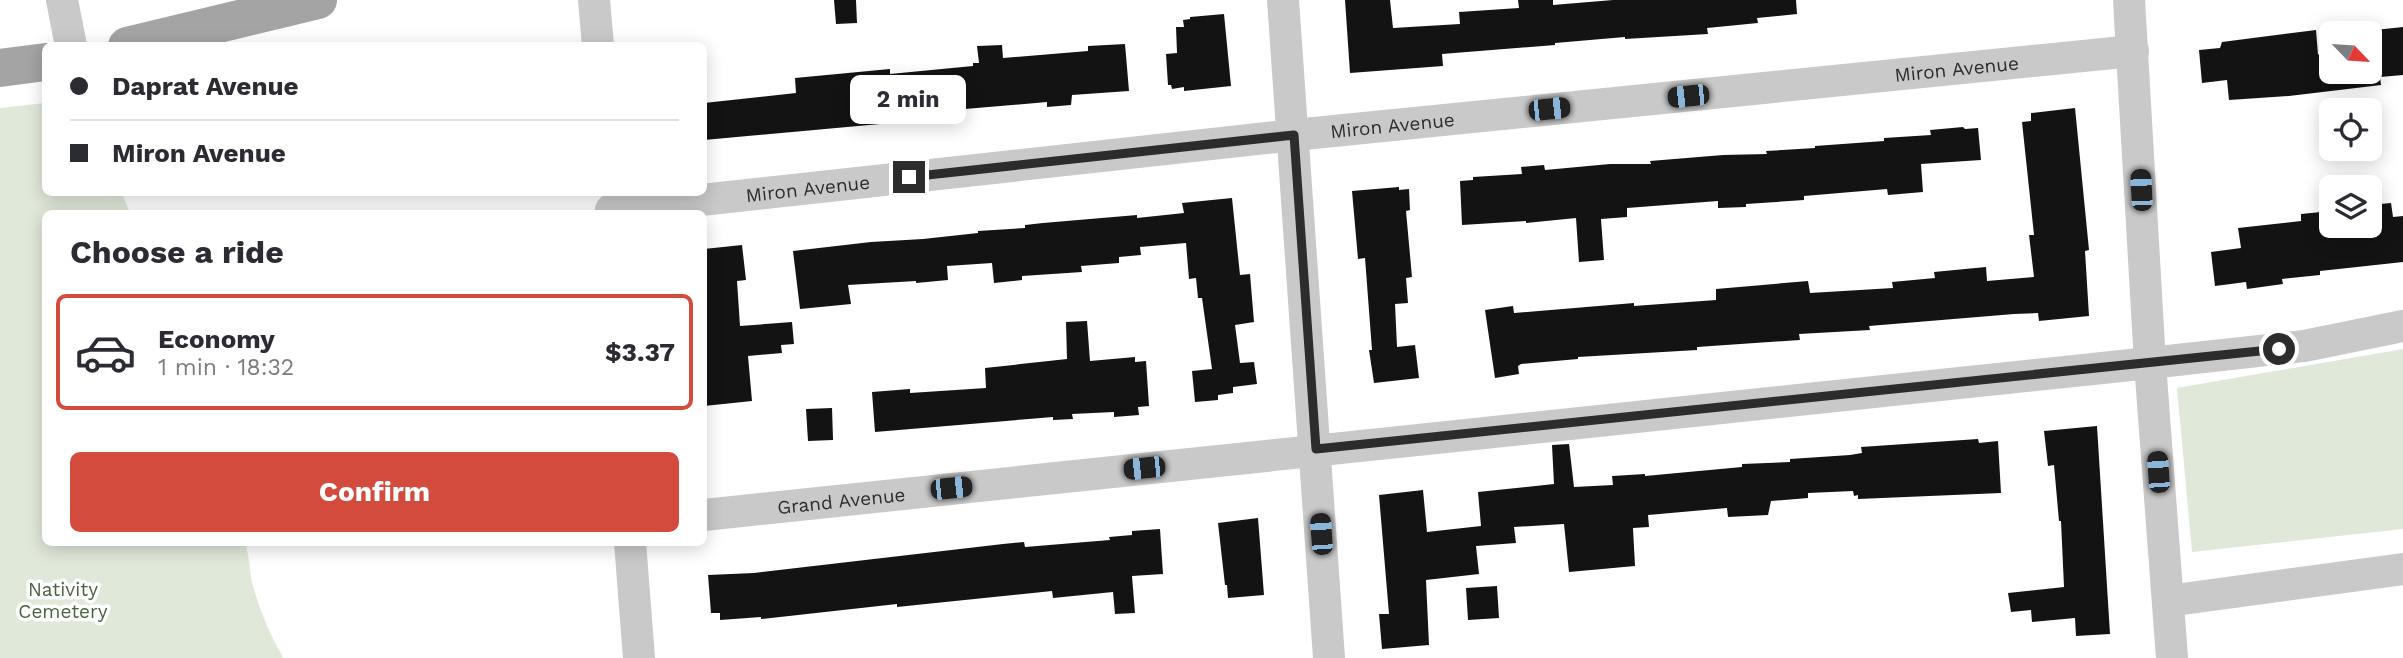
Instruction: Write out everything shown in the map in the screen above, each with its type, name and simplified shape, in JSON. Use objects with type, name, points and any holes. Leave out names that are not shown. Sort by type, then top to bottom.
[{"type":"main road","points":[[144,42],[315,1]]},
{"type":"main road","points":[[0,68],[42,63]]},
{"type":"street","points":[[62,0],[70,42]]},
{"type":"street","points":[[594,0],[598,42]]},
{"type":"street","points":[[1283,0],[1329,658]]},
{"type":"street","points":[[2129,0],[2150,363],[2172,658]]},
{"type":"street","name":"Miron Avenue","points":[[707,195],[2133,51]]},
{"type":"street","name":"Miron Avenue","points":[[611,205],[699,196]]},
{"type":"street","name":"Grand Avenue","points":[[707,515],[2304,346],[2403,326]]},
{"type":"street","points":[[630,546],[639,658]]},
{"type":"street","points":[[2168,601],[2403,569]]},
{"type":"green space","name":"Nativity Cemetery","points":[[42,103],[42,196],[123,196],[129,210],[42,210],[42,546],[246,546],[256,595],[282,658],[0,658],[0,108]]},
{"type":"green space","points":[[2403,349],[2403,529],[2192,552],[2177,388]]},
{"type":"building","points":[[834,0],[856,0],[857,23],[836,24]]},
{"type":"building","points":[[1345,0],[1390,0],[1393,28],[1460,24],[1459,12],[1519,8],[1518,0],[1553,0],[1553,5],[1613,0],[1796,0],[1797,14],[1757,18],[1758,23],[1707,28],[1708,34],[1625,37],[1442,54],[1443,66],[1350,73]]},
{"type":"building","points":[[1224,14],[1231,86],[1184,91],[1184,87],[1172,89],[1171,85],[1168,85],[1166,54],[1177,53],[1176,27],[1184,27],[1183,20],[1190,17]]},
{"type":"building","points":[[2403,27],[2403,75],[2382,77],[2382,29]]},
{"type":"building","points":[[2316,30],[2319,84],[2381,85],[2229,100],[2227,80],[2202,83],[2199,50],[2220,48],[2222,42]]},
{"type":"building","points":[[1125,44],[1129,91],[1072,95],[1071,105],[1047,107],[1047,102],[953,110],[880,120],[880,124],[707,140],[707,103],[796,93],[795,78],[890,69],[890,74],[973,66],[973,63],[979,63],[977,46],[1002,45],[1003,58],[1088,51],[1088,46]]},
{"type":"building","points":[[2075,108],[2089,250],[2085,251],[2089,316],[2039,321],[2038,313],[2014,314],[1869,326],[1870,330],[1799,334],[1800,340],[1521,364],[1518,366],[1519,374],[1495,378],[1485,310],[1513,306],[1514,313],[1634,303],[1634,306],[1716,300],[1716,289],[1808,281],[1810,293],[1893,288],[1892,282],[1935,278],[1934,272],[1986,267],[1987,281],[2034,277],[2029,235],[2034,235],[2022,122],[2031,121],[2031,113]]},
{"type":"building","points":[[1978,128],[1981,160],[1921,164],[1923,192],[1888,195],[1887,189],[1804,196],[1804,200],[1746,204],[1746,207],[1718,208],[1718,201],[1627,208],[1627,217],[1601,219],[1604,260],[1579,262],[1576,218],[1462,225],[1460,181],[1473,180],[1473,177],[1522,174],[1521,167],[1544,165],[1545,170],[1610,164],[1651,164],[1650,161],[1723,155],[1767,154],[1766,151],[1931,135],[1930,130]]},
{"type":"building","points":[[1399,187],[1399,190],[1409,189],[1410,210],[1406,211],[1412,277],[1406,278],[1408,303],[1395,304],[1397,347],[1415,345],[1419,378],[1374,383],[1369,350],[1372,350],[1365,258],[1358,259],[1352,191]]},
{"type":"building","points":[[1232,198],[1240,275],[1250,274],[1254,322],[1235,325],[1240,363],[1254,362],[1257,384],[1233,387],[1233,393],[1218,395],[1218,400],[1195,402],[1192,371],[1212,369],[1202,298],[1198,298],[1196,278],[1189,279],[1186,243],[1140,247],[1141,255],[1119,257],[1119,263],[1081,266],[1082,272],[1022,276],[1022,280],[994,283],[992,263],[947,266],[948,280],[848,285],[851,304],[800,309],[793,251],[1025,228],[1025,225],[1043,223],[1184,213],[1182,203]]},
{"type":"building","points":[[2391,203],[2393,217],[2403,216],[2403,262],[2320,271],[2320,275],[2282,279],[2283,284],[2247,289],[2246,282],[2215,286],[2211,252],[2241,248],[2238,228],[2301,221],[2301,214],[2319,212],[2319,238],[2382,238],[2382,204]]},
{"type":"building","points":[[742,245],[746,280],[737,281],[740,326],[792,322],[794,344],[781,345],[782,353],[748,356],[752,401],[707,406],[707,249]]},
{"type":"building","points":[[1087,321],[1090,361],[1135,357],[1135,362],[1146,361],[1149,406],[1138,407],[1139,415],[1114,417],[1114,412],[1072,414],[1073,419],[1053,420],[1053,417],[875,432],[872,392],[910,389],[910,393],[986,388],[985,368],[1067,359],[1066,322]]},
{"type":"building","points":[[832,408],[833,440],[808,441],[806,409]]},
{"type":"building","points":[[2097,426],[2110,634],[2076,636],[2075,618],[2032,622],[2031,610],[2011,612],[2008,593],[2064,587],[2061,521],[2054,465],[2048,466],[2044,431]]},
{"type":"building","points":[[1978,439],[1979,443],[1998,441],[2001,493],[1858,499],[1858,495],[1854,496],[1853,491],[1808,493],[1808,498],[1771,501],[1768,515],[1728,517],[1727,508],[1648,515],[1649,527],[1633,528],[1635,566],[1569,572],[1564,524],[1514,527],[1516,543],[1476,546],[1479,574],[1426,580],[1429,645],[1382,649],[1379,614],[1389,614],[1379,495],[1423,490],[1427,532],[1481,526],[1478,492],[1554,484],[1552,445],[1569,444],[1574,487],[1613,485],[1612,476],[1645,476],[1742,467],[1742,464],[1790,462],[1790,459],[1862,453],[1861,447]]},
{"type":"building","points":[[1258,518],[1264,595],[1228,598],[1218,523]]},
{"type":"building","points":[[1160,529],[1163,574],[1132,576],[1135,613],[1115,614],[1113,592],[1053,598],[1052,591],[761,619],[720,620],[720,613],[711,613],[708,575],[754,573],[1024,542],[1025,547],[1110,540],[1109,537],[1132,535],[1132,531]]},
{"type":"building","points":[[1497,586],[1499,618],[1468,620],[1466,588]]},
{"type":"route","points":[[909,177],[1294,135],[1316,449],[2279,349]]}]
